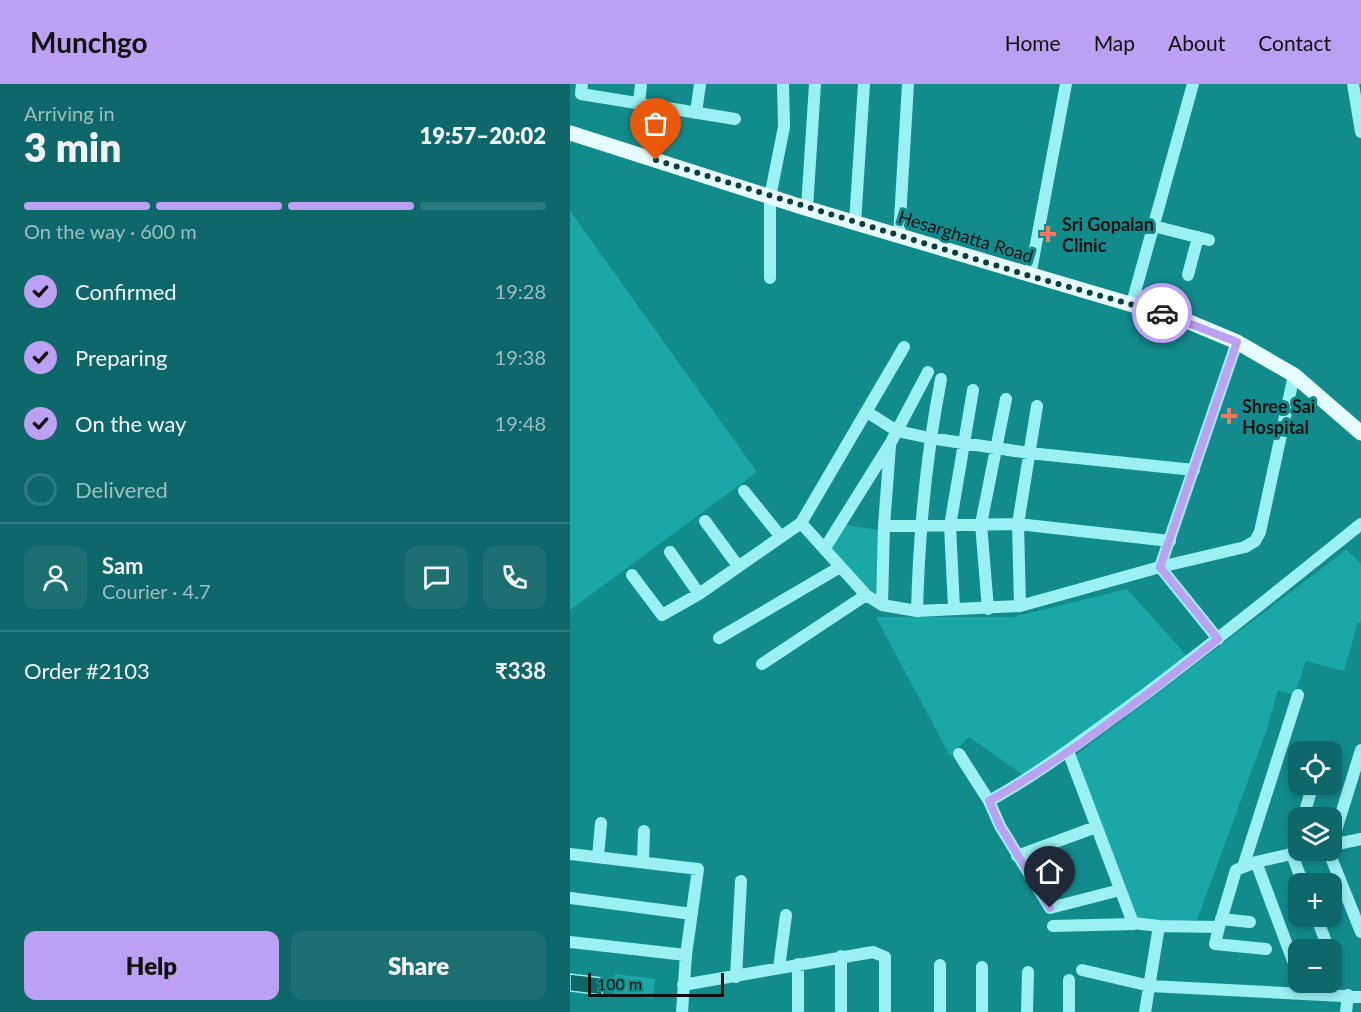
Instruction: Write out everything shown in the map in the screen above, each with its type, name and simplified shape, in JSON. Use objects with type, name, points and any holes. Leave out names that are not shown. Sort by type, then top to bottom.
[{"type":"main road","name":"Hesarghatta Road","points":[[570,133],[855,223],[1187,321],[1237,342],[1294,375],[1361,433]]},
{"type":"street","points":[[639,104],[641,84]]},
{"type":"street","points":[[696,114],[700,84]]},
{"type":"street","points":[[770,278],[770,196],[784,127],[783,84]]},
{"type":"street","points":[[807,208],[815,84]]},
{"type":"street","points":[[855,223],[864,84]]},
{"type":"street","points":[[898,236],[908,84]]},
{"type":"street","points":[[1030,276],[1066,84]]},
{"type":"street","points":[[1132,303],[1192,84]]},
{"type":"street","points":[[1353,84],[1361,132]]},
{"type":"street","points":[[578,90],[639,104],[735,119]]},
{"type":"street","points":[[1153,226],[1204,238],[1188,275]]},
{"type":"street","points":[[1160,567],[1237,342]]},
{"type":"street","points":[[632,576],[662,615],[699,594],[801,523],[904,347]]},
{"type":"street","points":[[825,548],[890,444],[928,372]]},
{"type":"street","points":[[801,523],[866,595],[882,605],[917,611],[1020,606],[1160,567],[1245,547],[1255,541],[1260,532],[1294,375]]},
{"type":"street","points":[[917,611],[919,525],[930,438],[941,380]]},
{"type":"street","points":[[954,608],[950,526],[962,443],[973,390]]},
{"type":"street","points":[[988,609],[981,524],[1006,399]]},
{"type":"street","points":[[1020,606],[1018,524],[1037,406]]},
{"type":"street","points":[[867,412],[897,431],[930,438],[1029,453],[1194,470]]},
{"type":"street","points":[[882,605],[884,526],[890,444]]},
{"type":"street","points":[[744,491],[781,537]]},
{"type":"street","points":[[705,521],[738,566]]},
{"type":"street","points":[[884,526],[1018,524],[1170,541]]},
{"type":"street","points":[[989,801],[1025,781],[1068,751],[1218,639],[1361,524]]},
{"type":"street","points":[[670,552],[699,594]]},
{"type":"street","points":[[719,638],[840,567]]},
{"type":"street","points":[[1160,567],[1218,639]]},
{"type":"street","points":[[762,664],[866,595]]},
{"type":"street","points":[[1243,867],[1298,695]]},
{"type":"street","points":[[1342,812],[1361,750]]},
{"type":"street","points":[[1068,751],[1134,924]]},
{"type":"street","points":[[959,754],[989,801],[1017,856],[1050,908],[1120,890]]},
{"type":"street","points":[[598,857],[602,823]]},
{"type":"street","points":[[1017,856],[1096,827]]},
{"type":"street","points":[[643,861],[645,831]]},
{"type":"street","points":[[1342,842],[1361,839]]},
{"type":"street","points":[[570,854],[696,867],[699,871],[686,955],[681,1012]]},
{"type":"street","points":[[1266,949],[1215,944],[1233,875],[1243,867],[1256,862],[1288,855]]},
{"type":"street","points":[[1332,861],[1361,932]]},
{"type":"street","points":[[1256,862],[1288,948]]},
{"type":"street","points":[[736,976],[741,881]]},
{"type":"street","points":[[570,898],[692,914]]},
{"type":"street","points":[[779,968],[786,915]]},
{"type":"street","points":[[1053,926],[1134,924],[1159,926],[1250,922]]},
{"type":"street","points":[[1145,1012],[1159,926]]},
{"type":"street","points":[[570,942],[686,955]]},
{"type":"street","points":[[683,985],[873,952],[885,957],[885,1012]]},
{"type":"street","points":[[841,956],[842,1012]]},
{"type":"street","points":[[798,964],[798,1012]]},
{"type":"street","points":[[940,964],[940,1012]]},
{"type":"street","points":[[982,967],[982,1012]]},
{"type":"street","points":[[1082,970],[1150,986],[1348,995],[1361,998]]},
{"type":"street","points":[[1027,1012],[1028,972]]},
{"type":"street","points":[[1069,980],[1069,1012]]},
{"type":"street","points":[[1346,1012],[1348,995]]},
{"type":"green space","points":[[570,211],[757,472],[570,610]]},
{"type":"green space","points":[[845,525],[879,530],[876,594],[863,585],[829,550]]},
{"type":"green space","points":[[1346,550],[1361,564],[1361,623],[1358,622],[1344,671],[1306,661],[1294,695],[1278,690],[1267,729],[1197,920],[1136,921],[1076,755]]},
{"type":"green space","points":[[1127,589],[1188,657],[1026,777],[969,737],[950,756],[876,617],[1013,617]]},
{"type":"green space","points":[[615,974],[655,979],[653,998],[613,994]]},
{"type":"water","points":[[570,974],[603,978],[602,995],[570,991]]},
{"type":"way so far","points":[[656,160],[1030,276],[1119,299],[1162,313]]},
{"type":"place","name":"Sri Gopalan Clinic","points":[[1048,234]]},
{"type":"place","name":"Shree Sai Hospital","points":[[1229,416]]},
{"type":"route","points":[[1050,908],[1000,826],[989,801],[1025,781],[1068,751],[1218,639],[1160,567],[1237,342],[1162,313]]}]
